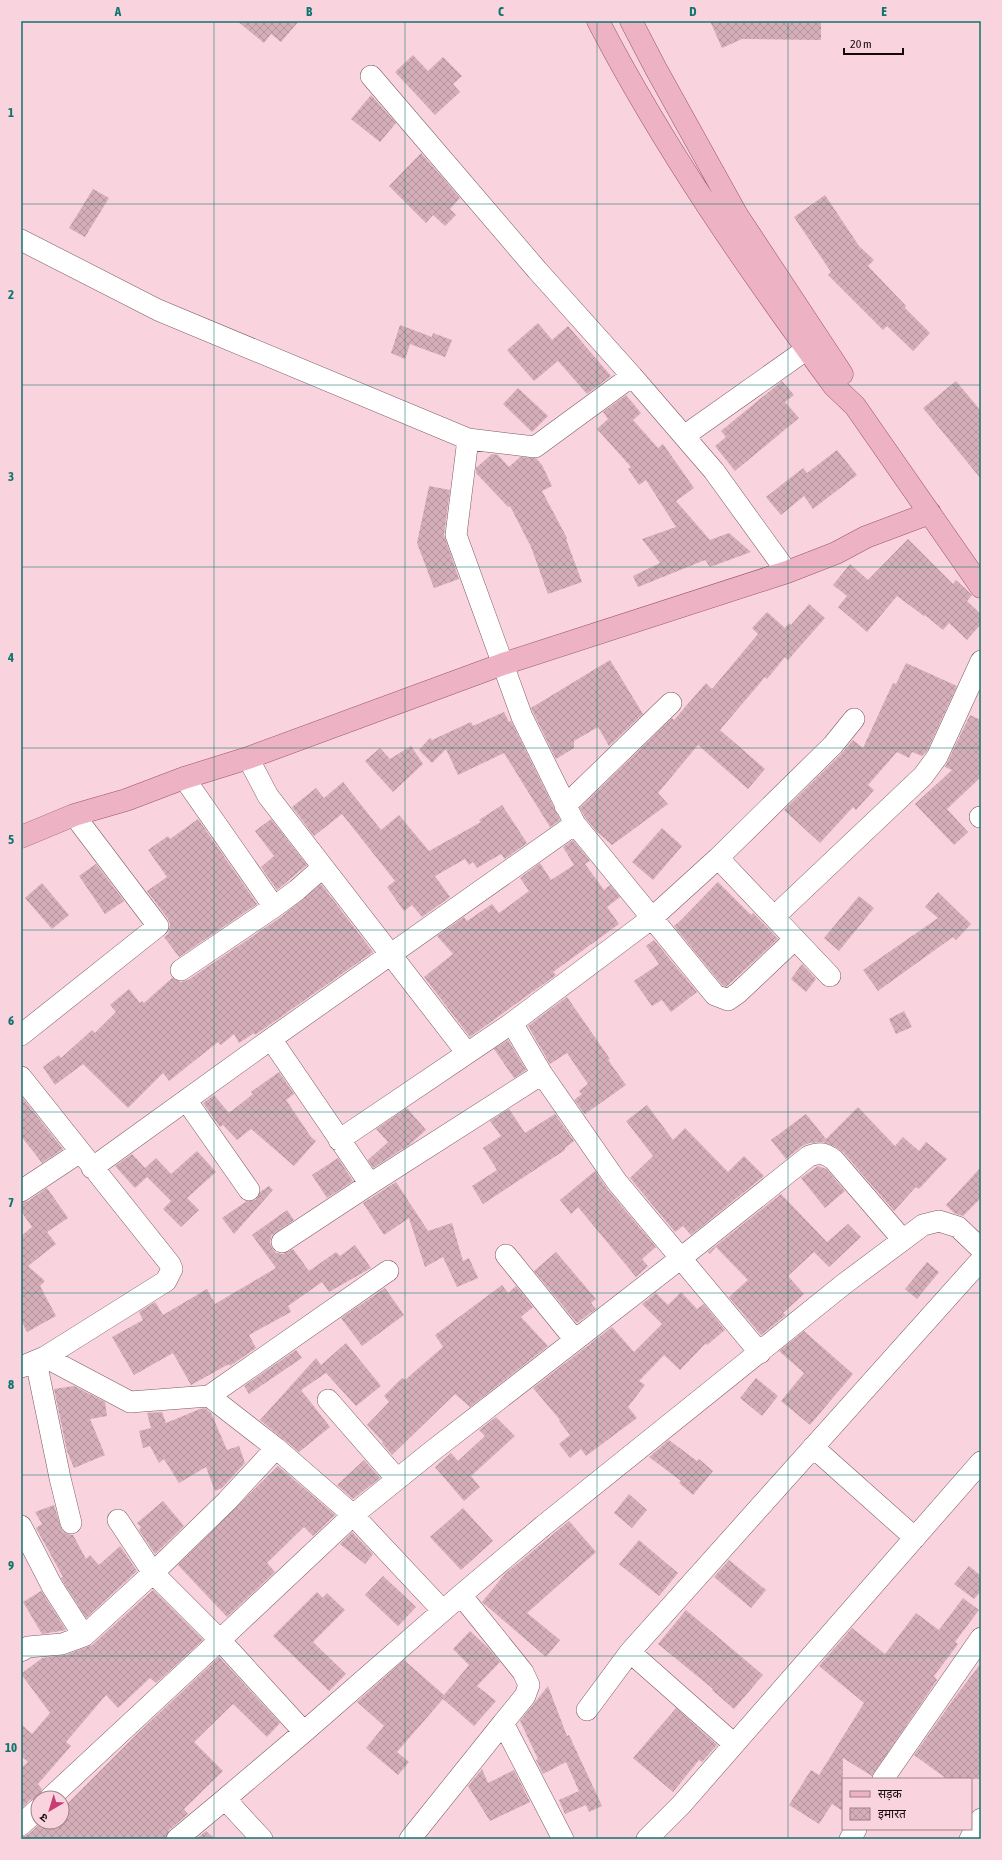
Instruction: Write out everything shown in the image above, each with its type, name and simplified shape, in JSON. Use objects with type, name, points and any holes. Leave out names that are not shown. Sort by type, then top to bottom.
[{"type":"main road","points":[[598,21],[629,82],[718,224],[834,386],[855,406],[981,587]]},
{"type":"main road","points":[[631,21],[737,215],[845,378],[855,406]]},
{"type":"main road","points":[[21,837],[74,815],[126,800],[184,778],[248,758],[503,664],[787,572],[836,553],[866,538],[930,513]]},
{"type":"street","points":[[371,76],[536,270],[632,376],[714,471],[787,572]]},
{"type":"street","points":[[21,240],[158,310],[468,439],[535,447],[632,376]]},
{"type":"street","points":[[684,436],[807,349]]},
{"type":"street","points":[[468,439],[456,535],[522,717],[570,815],[714,995],[728,1000],[738,993],[795,939]]},
{"type":"street","points":[[774,917],[923,776],[938,757],[981,661]]},
{"type":"street","points":[[21,1191],[86,1160],[186,1100],[390,954],[570,815],[671,703]]},
{"type":"street","points":[[340,1140],[512,1023],[652,918],[718,858],[833,745],[854,718]]},
{"type":"street","points":[[248,758],[268,796],[466,1053]]},
{"type":"street","points":[[184,778],[274,906]]},
{"type":"street","points":[[21,1035],[158,926],[74,815]]},
{"type":"street","points":[[718,858],[830,976]]},
{"type":"street","points":[[181,970],[297,890],[323,867]]},
{"type":"street","points":[[512,1023],[542,1074],[617,1182],[760,1353]]},
{"type":"street","points":[[271,1039],[370,1184]]},
{"type":"street","points":[[282,1242],[542,1074]]},
{"type":"street","points":[[21,1077],[170,1264],[172,1270],[166,1281],[34,1362]]},
{"type":"street","points":[[186,1100],[249,1190]]},
{"type":"street","points":[[59,1790],[353,1515],[809,1156],[817,1153],[825,1153],[834,1160],[903,1240]]},
{"type":"street","points":[[177,1839],[304,1732],[461,1595],[543,1526],[844,1284],[923,1225],[939,1221],[958,1227],[981,1249]]},
{"type":"street","points":[[506,1255],[575,1340]]},
{"type":"street","points":[[587,1710],[630,1652],[981,1260]]},
{"type":"street","points":[[34,1362],[130,1402],[209,1396],[388,1271]]},
{"type":"street","points":[[34,1362],[71,1523]]},
{"type":"street","points":[[209,1396],[276,1448],[353,1515],[443,1611]]},
{"type":"street","points":[[328,1400],[397,1479]]},
{"type":"street","points":[[813,1447],[915,1538]]},
{"type":"street","points":[[21,1651],[28,1647],[62,1644],[84,1636],[153,1573],[227,1501],[276,1448]]},
{"type":"street","points":[[647,1839],[681,1805],[981,1462]]},
{"type":"street","points":[[118,1520],[153,1573],[220,1640],[304,1732]]},
{"type":"street","points":[[21,1526],[52,1586],[84,1636]]},
{"type":"street","points":[[410,1839],[525,1696],[529,1685],[523,1672],[461,1595]]},
{"type":"street","points":[[884,1778],[981,1638]]},
{"type":"street","points":[[630,1652],[734,1744]]},
{"type":"street","points":[[503,1724],[563,1839]]},
{"type":"street","points":[[224,1799],[262,1839]]},
{"type":"street","points":[[21,1825],[30,1817]]},
{"type":"street","points":[[970,1839],[981,1819]]},
{"type":"street","points":[[850,1839],[855,1830]]},
{"type":"building","points":[[237,21],[299,21],[281,42],[271,34],[264,43]]},
{"type":"building","points":[[710,21],[821,21],[821,40],[742,39],[722,48]]},
{"type":"building","points":[[413,55],[428,71],[443,57],[462,76],[453,84],[460,92],[435,115],[395,72]]},
{"type":"building","points":[[371,95],[396,123],[380,142],[351,119]]},
{"type":"building","points":[[421,153],[460,198],[450,209],[456,215],[445,226],[433,215],[426,223],[389,186]]},
{"type":"building","points":[[93,189],[109,198],[85,237],[69,228]]},
{"type":"building","points":[[825,195],[859,246],[874,260],[868,266],[906,306],[905,308],[930,333],[913,351],[887,326],[883,330],[828,275],[831,272],[794,217]]},
{"type":"building","points":[[538,323],[552,340],[568,326],[611,376],[587,394],[558,361],[534,381],[507,350]]},
{"type":"building","points":[[400,325],[432,337],[433,333],[452,340],[445,357],[410,344],[405,359],[391,353]]},
{"type":"building","points":[[782,381],[794,395],[785,402],[799,418],[735,471],[715,446],[726,437],[721,431]]},
{"type":"building","points":[[956,381],[981,411],[981,479],[923,408]]},
{"type":"building","points":[[518,388],[548,416],[532,432],[503,404]]},
{"type":"building","points":[[626,395],[641,413],[633,420],[658,448],[663,444],[694,488],[676,501],[710,540],[729,533],[751,552],[710,567],[705,560],[638,587],[633,576],[660,563],[642,539],[676,527],[646,480],[639,485],[628,469],[631,467],[597,429],[608,419],[603,412]]},
{"type":"building","points":[[837,450],[857,475],[813,509],[804,496],[781,515],[766,497],[803,468],[807,473]]},
{"type":"building","points":[[492,454],[498,455],[509,467],[520,457],[536,458],[542,465],[552,486],[542,491],[567,538],[566,539],[582,582],[548,594],[531,547],[510,506],[508,507],[476,473],[476,468]]},
{"type":"building","points":[[429,486],[450,490],[444,535],[459,579],[434,588],[417,543]]},
{"type":"building","points":[[908,539],[953,584],[956,580],[972,595],[967,601],[981,614],[981,624],[967,640],[949,623],[943,630],[925,615],[924,616],[897,596],[867,632],[838,607],[847,596],[833,585],[850,564],[868,580]]},
{"type":"building","points":[[809,604],[825,618],[788,660],[785,657],[767,679],[765,677],[720,730],[765,769],[748,789],[698,745],[658,793],[668,804],[612,845],[596,831],[580,808],[672,718],[674,720],[706,683],[712,689],[758,634],[752,628],[767,612],[785,628],[789,623],[791,625]]},
{"type":"building","points":[[610,660],[643,714],[609,746],[598,727],[574,741],[574,748],[556,759],[531,708]]},
{"type":"building","points":[[906,663],[957,686],[927,751],[922,756],[912,752],[909,758],[897,752],[868,785],[874,790],[856,810],[853,807],[820,843],[784,810],[841,754],[853,740],[863,748],[893,683],[896,684]]},
{"type":"building","points":[[504,712],[509,722],[511,721],[560,820],[550,827],[504,753],[458,775],[446,749],[432,763],[419,750],[430,738],[432,740],[471,722],[473,726]]},
{"type":"building","points":[[970,715],[981,720],[981,777],[947,809],[968,832],[954,845],[915,804],[952,770],[945,767]]},
{"type":"building","points":[[411,746],[423,764],[393,792],[365,761],[380,748],[390,759]]},
{"type":"building","points":[[343,782],[381,830],[399,815],[429,851],[481,822],[479,820],[502,805],[527,843],[505,859],[501,854],[477,868],[473,862],[469,865],[465,859],[435,876],[450,897],[422,917],[412,905],[404,911],[387,887],[395,881],[342,814],[314,836],[292,807],[316,788],[324,798]]},
{"type":"building","points":[[198,819],[257,904],[179,957],[164,937],[168,934],[169,930],[170,924],[168,919],[147,891],[167,877],[148,850],[168,836],[170,839]]},
{"type":"building","points":[[271,819],[307,865],[277,890],[261,867],[274,856],[255,831]]},
{"type":"building","points":[[662,828],[682,846],[653,880],[632,862]]},
{"type":"building","points":[[573,840],[590,861],[585,864],[604,890],[610,885],[620,897],[607,907],[619,924],[553,972],[556,975],[470,1037],[424,977],[453,954],[437,936],[464,917],[467,921],[492,904],[499,913],[529,891],[520,878],[540,863],[551,880],[574,865],[563,847]]},
{"type":"building","points":[[96,864],[124,901],[105,914],[79,876]]},
{"type":"building","points":[[718,882],[751,915],[753,913],[778,939],[726,987],[722,985],[674,926]]},
{"type":"building","points":[[42,883],[69,915],[52,929],[25,898]]},
{"type":"building","points":[[321,884],[373,952],[255,1035],[254,1033],[239,1043],[234,1034],[221,1045],[218,1042],[169,1081],[163,1073],[128,1108],[83,1064],[55,1085],[43,1067],[59,1055],[61,1058],[92,1030],[95,1033],[116,1012],[110,1005],[129,989],[140,1003],[142,1001],[144,1003],[172,978],[181,982],[188,980],[281,917]]},
{"type":"building","points":[[938,892],[971,924],[956,940],[953,937],[878,991],[863,970],[938,918],[925,907]]},
{"type":"building","points":[[859,896],[874,908],[839,951],[824,938]]},
{"type":"building","points":[[654,940],[697,992],[671,1012],[662,1000],[652,1006],[634,981],[659,964],[646,946]]},
{"type":"building","points":[[802,964],[816,979],[806,992],[791,979]]},
{"type":"building","points":[[567,997],[626,1085],[585,1114],[574,1100],[582,1094],[579,1091],[588,1084],[567,1053],[550,1064],[528,1026]]},
{"type":"building","points":[[904,1011],[912,1027],[896,1034],[889,1019]]},
{"type":"building","points":[[508,1040],[526,1070],[514,1078],[494,1049]]},
{"type":"building","points":[[279,1072],[294,1094],[286,1100],[311,1137],[316,1141],[294,1166],[251,1129],[237,1140],[223,1125],[220,1127],[203,1103],[214,1095],[229,1113],[253,1094],[251,1092]]},
{"type":"building","points":[[21,1096],[63,1149],[42,1163],[21,1136]]},
{"type":"building","points":[[647,1105],[673,1140],[685,1128],[728,1172],[744,1156],[764,1176],[691,1235],[683,1226],[675,1232],[630,1178],[653,1156],[626,1121]]},
{"type":"building","points":[[858,1107],[895,1146],[903,1137],[919,1151],[926,1142],[947,1159],[919,1189],[916,1187],[894,1211],[843,1152],[834,1146],[823,1142],[809,1143],[802,1146],[786,1159],[771,1140],[806,1114],[826,1139]]},
{"type":"building","points":[[407,1108],[426,1130],[409,1145],[373,1168],[368,1160],[388,1142],[376,1129]]},
{"type":"building","points":[[509,1109],[525,1133],[555,1114],[574,1141],[565,1148],[565,1150],[483,1204],[472,1186],[497,1170],[483,1148],[501,1136],[490,1121]]},
{"type":"building","points":[[197,1151],[216,1172],[187,1198],[199,1210],[181,1227],[163,1209],[171,1201],[147,1177],[135,1188],[115,1166],[132,1154],[145,1168],[156,1158],[171,1174]]},
{"type":"building","points":[[338,1158],[353,1181],[327,1198],[312,1175]]},
{"type":"building","points":[[818,1166],[826,1169],[845,1191],[825,1208],[801,1178]]},
{"type":"building","points":[[981,1167],[981,1198],[963,1216],[954,1213],[946,1205]]},
{"type":"building","points":[[595,1171],[608,1190],[656,1247],[642,1259],[648,1266],[636,1277],[578,1207],[571,1214],[560,1200]]},
{"type":"building","points":[[396,1182],[428,1231],[452,1223],[463,1261],[469,1258],[478,1278],[457,1287],[443,1257],[425,1267],[409,1218],[384,1235],[363,1203]]},
{"type":"building","points":[[269,1186],[273,1190],[234,1234],[222,1218],[247,1201],[256,1200],[260,1192]]},
{"type":"building","points":[[47,1188],[68,1218],[47,1232],[56,1244],[28,1266],[45,1281],[40,1286],[56,1316],[27,1332],[21,1320],[21,1236],[32,1227],[21,1211],[21,1203],[28,1201]]},
{"type":"building","points":[[781,1194],[827,1242],[848,1224],[861,1237],[829,1267],[814,1252],[788,1276],[804,1294],[783,1313],[786,1315],[761,1335],[729,1297],[748,1280],[716,1247],[710,1254],[708,1252]]},
{"type":"building","points":[[287,1210],[294,1220],[271,1236],[270,1243],[276,1253],[283,1254],[293,1249],[309,1271],[336,1252],[340,1256],[355,1245],[371,1268],[329,1292],[322,1282],[288,1306],[291,1312],[249,1335],[256,1348],[230,1366],[229,1364],[191,1385],[173,1353],[134,1375],[112,1337],[143,1320],[139,1312],[155,1302],[163,1315],[207,1289],[215,1304],[276,1268],[252,1235]]},
{"type":"building","points":[[556,1252],[596,1299],[591,1303],[596,1309],[577,1323],[534,1271]]},
{"type":"building","points":[[927,1262],[939,1272],[917,1299],[905,1289]]},
{"type":"building","points":[[502,1285],[508,1293],[516,1286],[533,1307],[521,1317],[548,1346],[470,1407],[455,1394],[392,1455],[382,1443],[383,1442],[367,1425],[389,1402],[384,1396],[402,1378],[405,1380],[443,1347],[435,1335]]},
{"type":"building","points":[[385,1288],[404,1315],[362,1346],[341,1318]]},
{"type":"building","points":[[681,1292],[697,1309],[704,1304],[725,1330],[707,1345],[706,1343],[680,1370],[664,1355],[639,1381],[645,1385],[628,1407],[637,1418],[586,1456],[581,1449],[570,1458],[559,1444],[570,1435],[559,1421],[560,1420],[533,1388],[612,1327],[634,1352],[662,1324],[642,1304],[656,1293],[668,1305]]},
{"type":"building","points":[[804,1331],[853,1374],[810,1425],[781,1401],[804,1373],[779,1351]]},
{"type":"building","points":[[346,1343],[381,1386],[356,1406],[326,1373],[301,1390],[330,1427],[299,1452],[260,1420],[316,1358],[321,1365]]},
{"type":"building","points":[[296,1350],[302,1358],[249,1394],[244,1386]]},
{"type":"building","points":[[756,1378],[778,1396],[762,1416],[740,1398]]},
{"type":"building","points":[[74,1386],[105,1402],[107,1416],[90,1419],[105,1455],[74,1468],[67,1451],[54,1389]]},
{"type":"building","points":[[205,1408],[211,1413],[227,1450],[239,1446],[245,1463],[222,1488],[215,1491],[206,1467],[179,1483],[164,1459],[159,1463],[150,1446],[143,1448],[139,1431],[151,1428],[147,1413],[162,1412],[166,1423]]},
{"type":"building","points":[[496,1417],[515,1436],[471,1476],[480,1487],[464,1501],[435,1467],[451,1453],[458,1461],[485,1436],[479,1430]]},
{"type":"building","points":[[669,1440],[697,1461],[699,1459],[713,1471],[693,1495],[679,1483],[681,1481],[649,1457]]},
{"type":"building","points":[[364,1460],[380,1478],[353,1499],[337,1485]]},
{"type":"building","points":[[278,1466],[335,1515],[313,1536],[304,1527],[267,1563],[275,1572],[227,1617],[178,1565]]},
{"type":"building","points":[[629,1494],[647,1510],[632,1528],[614,1513]]},
{"type":"building","points":[[163,1501],[184,1526],[155,1554],[139,1530],[141,1527],[137,1523]]},
{"type":"building","points":[[54,1505],[62,1531],[73,1535],[86,1559],[90,1555],[99,1565],[120,1546],[137,1571],[86,1618],[62,1580],[61,1578],[63,1577],[36,1528],[42,1524],[35,1512]]},
{"type":"building","points":[[463,1508],[493,1541],[461,1570],[430,1537]]},
{"type":"building","points":[[569,1521],[596,1552],[527,1613],[560,1640],[546,1657],[482,1602],[505,1574]]},
{"type":"building","points":[[352,1532],[373,1554],[365,1564],[340,1544]]},
{"type":"building","points":[[639,1540],[678,1573],[659,1596],[619,1564]]},
{"type":"building","points":[[729,1560],[766,1590],[751,1608],[714,1577]]},
{"type":"building","points":[[969,1566],[981,1576],[981,1591],[974,1599],[954,1584]]},
{"type":"building","points":[[383,1576],[416,1607],[398,1626],[365,1595]]},
{"type":"building","points":[[153,1590],[203,1640],[156,1683],[150,1678],[118,1708],[106,1695],[66,1742],[71,1746],[38,1784],[42,1790],[30,1790],[30,1800],[21,1809],[21,1768],[28,1762],[21,1756],[21,1724],[32,1734],[50,1713],[21,1674],[42,1658],[66,1655],[92,1645]]},
{"type":"building","points":[[41,1591],[66,1630],[42,1634],[23,1602]]},
{"type":"building","points":[[317,1592],[323,1598],[327,1593],[345,1610],[313,1642],[346,1674],[329,1691],[273,1636]]},
{"type":"building","points":[[963,1598],[979,1610],[955,1642],[958,1644],[934,1676],[937,1680],[872,1776],[843,1758],[842,1810],[832,1804],[819,1824],[789,1805],[811,1770],[819,1775],[864,1703],[819,1666],[852,1628],[885,1654],[916,1613],[939,1630]]},
{"type":"building","points":[[686,1610],[763,1675],[734,1709],[712,1690],[713,1689],[658,1644]]},
{"type":"building","points":[[470,1631],[500,1662],[477,1686],[496,1701],[474,1726],[443,1699],[397,1752],[409,1762],[398,1775],[366,1748],[384,1726],[357,1702],[404,1660],[444,1695],[469,1665],[453,1649]]},
{"type":"building","points":[[219,1657],[280,1723],[267,1737],[233,1704],[194,1742],[223,1771],[184,1809],[188,1814],[169,1830],[165,1839],[21,1839],[21,1837],[29,1834],[33,1830],[70,1830],[70,1801],[137,1734]]},
{"type":"building","points":[[981,1663],[981,1779],[946,1778],[914,1755]]},
{"type":"building","points":[[548,1686],[567,1736],[569,1735],[602,1806],[589,1812],[586,1805],[565,1814],[559,1800],[579,1791],[566,1762],[543,1774],[536,1760],[538,1759],[520,1721]]},
{"type":"building","points":[[676,1708],[717,1745],[702,1762],[699,1760],[673,1792],[633,1758]]},
{"type":"building","points":[[482,1769],[488,1783],[514,1770],[530,1802],[490,1821],[468,1786]]},
{"type":"building","points":[[206,1831],[215,1839],[196,1839]]}]
